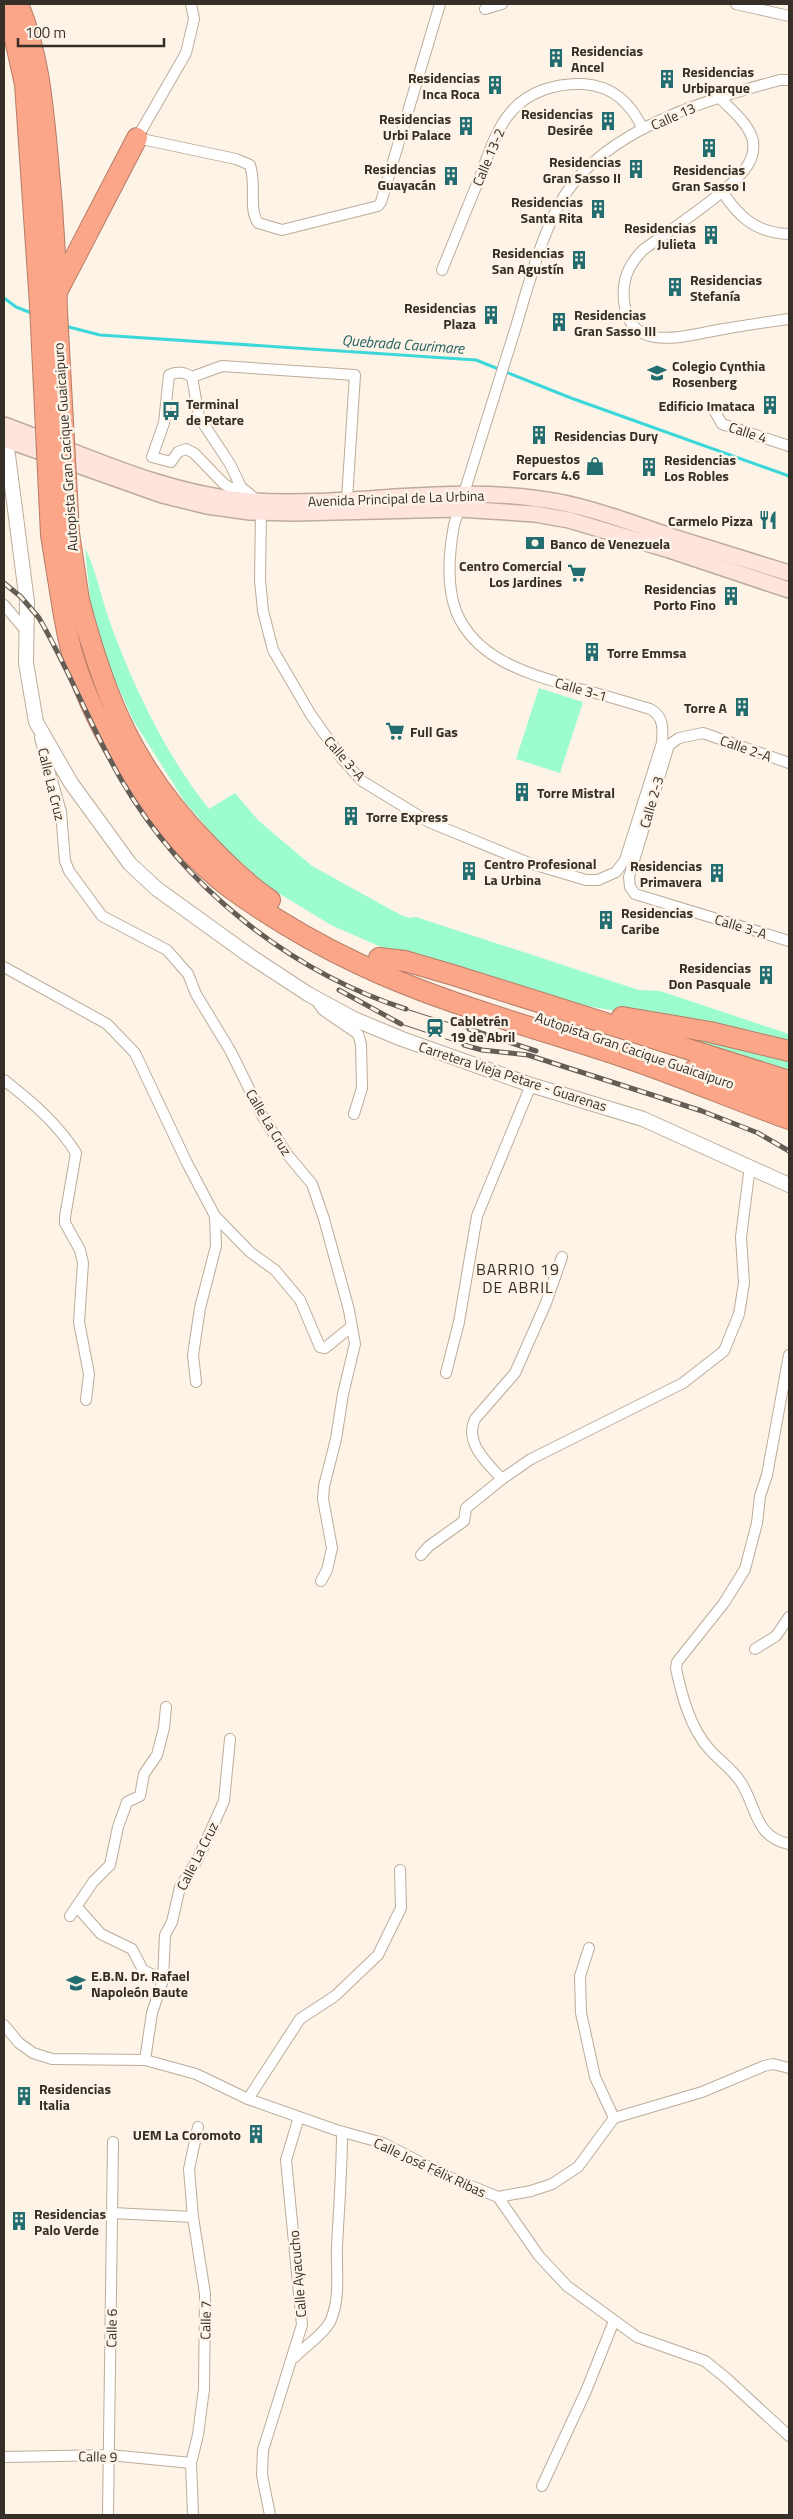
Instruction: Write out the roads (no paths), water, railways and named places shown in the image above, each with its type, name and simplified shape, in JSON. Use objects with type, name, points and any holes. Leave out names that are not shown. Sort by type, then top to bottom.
[{"type":"highway","name":"Autopista Gran Cacique Guaicaipuro","points":[[4,4],[9,40],[25,84],[35,238],[49,308],[69,532],[72,654],[89,700],[128,772],[172,829],[194,854],[228,886],[286,926],[361,965],[474,1009],[624,1057],[786,1114]]},
{"type":"highway","name":"Autopista Gran Cacique Guaicaipuro","points":[[18,4],[35,54],[42,94],[53,213],[57,291],[49,308]]},
{"type":"highway","points":[[57,291],[137,138]]},
{"type":"highway","name":"Autopista Gran Cacique Guaicaipuro","points":[[71,605],[90,643],[122,726],[142,765],[186,823],[227,866],[261,894],[319,932],[470,997],[565,1025],[786,1114]]},
{"type":"highway","points":[[380,958],[405,961],[582,1014],[789,1081]]},
{"type":"highway","points":[[582,1014],[668,1024],[789,1051]]},
{"type":"main road","name":"Avenida Principal de La Urbina","points":[[4,425],[118,469],[162,483],[259,507],[347,499],[464,493],[537,498],[585,508],[789,573]]},
{"type":"main road","name":"Avenida Principal de La Urbina","points":[[5,440],[162,494],[207,506],[459,509],[525,513],[569,520],[669,550],[789,590]]},
{"type":"street","points":[[191,4],[194,19],[186,53],[137,138],[236,159],[250,165],[255,179],[253,216],[258,223],[282,230],[378,206],[381,202],[440,4]]},
{"type":"street","points":[[485,9],[502,4]]},
{"type":"street","points":[[736,4],[789,16]]},
{"type":"street","name":"Calle 13","points":[[464,493],[543,246],[568,190],[594,161],[644,130],[718,96],[780,80],[789,80]]},
{"type":"street","name":"Calle 13-2","points":[[442,270],[497,134],[511,111],[520,103],[541,90],[552,86],[575,84],[600,87],[621,97],[630,106],[644,130]]},
{"type":"street","points":[[718,96],[746,126],[752,139],[754,152],[743,173],[643,250],[632,261],[625,275],[623,291],[628,315],[642,332],[662,339],[789,318]]},
{"type":"street","points":[[722,191],[740,216],[750,224],[762,230],[789,234]]},
{"type":"street","points":[[241,487],[231,488],[224,484],[199,457],[186,449],[178,452],[171,462],[152,457],[164,423],[169,375],[176,372],[185,373],[192,377],[222,366],[355,375],[347,499]]},
{"type":"street","points":[[192,377],[199,417],[230,464],[241,487],[259,507]]},
{"type":"street","name":"Calle 4","points":[[714,410],[722,424],[789,446]]},
{"type":"street","name":"Carretera Vieja Petare - Guarenas","points":[[5,440],[28,602],[27,679],[36,722],[71,783],[130,864],[180,906],[250,956],[314,997],[354,1019],[402,1039],[531,1084],[643,1119],[789,1185]]},
{"type":"street","name":"Calle 3-1","points":[[464,493],[454,525],[449,562],[451,590],[457,613],[475,641],[499,659],[528,674],[650,709],[660,718],[663,726],[662,743],[625,860],[620,868],[609,876]]},
{"type":"street","name":"Calle 3-A","points":[[259,507],[263,611],[273,650],[311,716],[362,781],[430,822],[529,863],[586,880],[598,880],[609,876]]},
{"type":"street","points":[[4,605],[27,632]]},
{"type":"street","name":"Calle La Cruz","points":[[36,722],[61,812],[65,862],[69,871],[102,916],[167,950],[188,974],[196,994],[231,1052],[263,1117],[287,1154],[312,1184],[337,1263],[349,1310],[355,1344],[343,1394],[336,1439],[324,1486],[323,1499],[332,1548],[322,1581]]},
{"type":"street","name":"Calle 2-A","points":[[703,733],[789,762]]},
{"type":"street","name":"Calle 2-3","points":[[635,894],[630,887],[629,877],[669,745],[679,738],[703,733]]},
{"type":"street","name":"Calle 3-A","points":[[635,894],[789,941]]},
{"type":"street","points":[[4,967],[107,1024],[135,1053],[187,1163],[215,1216],[250,1252],[275,1270],[300,1300],[320,1347],[325,1348],[331,1345],[351,1327]]},
{"type":"street","points":[[314,997],[323,1010],[358,1034],[361,1044],[362,1088],[354,1114]]},
{"type":"street","points":[[4,1080],[46,1116],[66,1137],[76,1153],[65,1223],[80,1250],[83,1263],[79,1322],[89,1374],[86,1400]]},
{"type":"street","points":[[446,1373],[465,1293],[477,1216],[531,1084]]},
{"type":"street","points":[[421,1555],[429,1546],[464,1520],[466,1508],[531,1459],[683,1383],[724,1351],[739,1314],[744,1283],[741,1237],[750,1166]]},
{"type":"street","points":[[196,1382],[193,1354],[200,1308],[216,1246],[215,1216]]},
{"type":"street","points":[[502,1479],[479,1454],[470,1433],[472,1425],[475,1418],[515,1374],[546,1303],[562,1257]]},
{"type":"street","points":[[789,1355],[767,1476],[760,1496],[757,1523],[745,1568],[724,1603],[677,1662],[676,1668],[691,1719],[708,1748],[739,1780],[763,1829],[772,1838],[789,1844]]},
{"type":"street","points":[[756,1649],[776,1636],[789,1616]]},
{"type":"street","points":[[70,1916],[93,1882],[110,1865],[118,1827],[127,1802],[140,1796],[144,1774],[157,1755],[164,1728],[166,1707]]},
{"type":"street","name":"Calle La Cruz","points":[[145,2060],[152,2013],[162,1980],[165,1935],[172,1922],[180,1886],[198,1859],[224,1800],[230,1739]]},
{"type":"street","points":[[248,2099],[300,2019],[335,1996],[378,1955],[401,1908],[400,1870]]},
{"type":"street","points":[[77,1907],[101,1934],[132,1949],[143,1970],[162,1980]]},
{"type":"street","points":[[589,1948],[580,1976],[581,2012],[596,2077],[614,2118]]},
{"type":"street","name":"Calle José Félix Ribas","points":[[4,2025],[19,2044],[33,2053],[52,2059],[145,2060],[196,2074],[248,2099],[342,2132],[383,2143],[449,2177],[498,2197],[509,2211],[518,2229],[553,2273],[567,2286],[636,2337],[704,2361],[726,2378],[789,2436]]},
{"type":"street","points":[[498,2197],[531,2191],[552,2184],[578,2167],[614,2118],[702,2092],[764,2066],[773,2064],[789,2068]]},
{"type":"street","name":"Calle Ayacucho","points":[[270,2515],[262,2475],[263,2450],[302,2325],[286,2160],[298,2117]]},
{"type":"street","name":"Calle 7","points":[[193,2515],[191,2463],[198,2435],[204,2389],[205,2294],[192,2217],[189,2169],[198,2127]]},
{"type":"street","points":[[292,2359],[305,2346],[322,2334],[330,2322],[335,2305],[338,2284],[342,2132]]},
{"type":"street","name":"Calle 6","points":[[108,2515],[113,2142]]},
{"type":"street","points":[[112,2213],[192,2217]]},
{"type":"street","points":[[542,2486],[586,2391],[614,2321]]},
{"type":"street","name":"Calle 9","points":[[4,2457],[110,2455],[191,2463]]},
{"type":"waterway","name":"Quebrada Caurimare","points":[[4,298],[16,307],[34,314]]},
{"type":"waterway","name":"Quebrada Caurimare","points":[[65,326],[100,335],[476,360],[571,398],[789,476]]},
{"type":"tram line","points":[[406,1009],[469,1029]]},
{"type":"tram line","points":[[401,1024],[464,1045]]},
{"type":"railway","points":[[4,583],[21,597],[39,618],[61,658],[100,741],[122,781],[147,820],[176,856],[208,890],[243,920],[281,948],[321,972],[363,993],[406,1009]]},
{"type":"railway","points":[[339,990],[401,1024]]},
{"type":"railway","points":[[469,1029],[536,1051]]},
{"type":"railway","points":[[464,1045],[482,1050],[528,1055],[702,1111],[758,1133],[789,1151]]},
{"type":"place","name":"Residencias Ancel","points":[[556,58]]},
{"type":"place","name":"Residencias Urbiparque","points":[[667,79]]},
{"type":"place","name":"Residencias Inca Roca","points":[[495,85]]},
{"type":"place","name":"Residencias Desirée","points":[[608,121]]},
{"type":"place","name":"Residencias Urbi Palace","points":[[466,126]]},
{"type":"place","name":"Residencias Gran Sasso I","points":[[709,148]]},
{"type":"place","name":"Residencias Gran Sasso II","points":[[636,169]]},
{"type":"place","name":"Residencias Guayacán","points":[[451,176]]},
{"type":"place","name":"Residencias Santa Rita","points":[[598,209]]},
{"type":"place","name":"Residencias Julieta","points":[[711,235]]},
{"type":"place","name":"Residencias San Agustín","points":[[579,260]]},
{"type":"place","name":"Residencias Stefanía","points":[[675,287]]},
{"type":"place","name":"Residencias Plaza","points":[[491,315]]},
{"type":"place","name":"Residencias Gran Sasso III","points":[[559,322]]},
{"type":"place","name":"Colegio Cynthia Rosenberg","points":[[657,373]]},
{"type":"place","name":"Edificio Imataca","points":[[770,405]]},
{"type":"place","name":"Terminal de Petare","points":[[171,411]]},
{"type":"place","name":"Residencias Dury","points":[[539,435]]},
{"type":"place","name":"Repuestos Forcars 4.6","points":[[595,466]]},
{"type":"place","name":"Residencias Los Robles","points":[[649,467]]},
{"type":"place","name":"Carmelo Pizza","points":[[768,520]]},
{"type":"place","name":"Banco de Venezuela","points":[[535,543]]},
{"type":"place","name":"Centro Comercial Los Jardines","points":[[577,573]]},
{"type":"place","name":"Residencias Porto Fino","points":[[731,596]]},
{"type":"place","name":"Torre Emmsa","points":[[592,652]]},
{"type":"place","name":"Torre A","points":[[742,707]]},
{"type":"place","name":"Full Gas","points":[[395,731]]},
{"type":"place","name":"Torre Mistral","points":[[522,792]]},
{"type":"place","name":"Torre Express","points":[[351,816]]},
{"type":"place","name":"Centro Profesional La Urbina","points":[[469,871]]},
{"type":"place","name":"Residencias Primavera","points":[[717,873]]},
{"type":"place","name":"Residencias Caribe","points":[[606,920]]},
{"type":"place","name":"Residencias Don Pasquale","points":[[766,975]]},
{"type":"place","name":"Cabletrén 19 de Abril","points":[[435,1028]]},
{"type":"place","name":"E.B.N. Dr. Rafael Napoleón Baute","points":[[76,1983]]},
{"type":"place","name":"Residencias Italia","points":[[24,2096]]},
{"type":"place","name":"UEM La Coromoto","points":[[256,2134]]},
{"type":"place","name":"Residencias Palo Verde","points":[[19,2221]]},
{"type":"district","name":"BARRIO 19 DE ABRIL","points":[[518,1278]]}]
